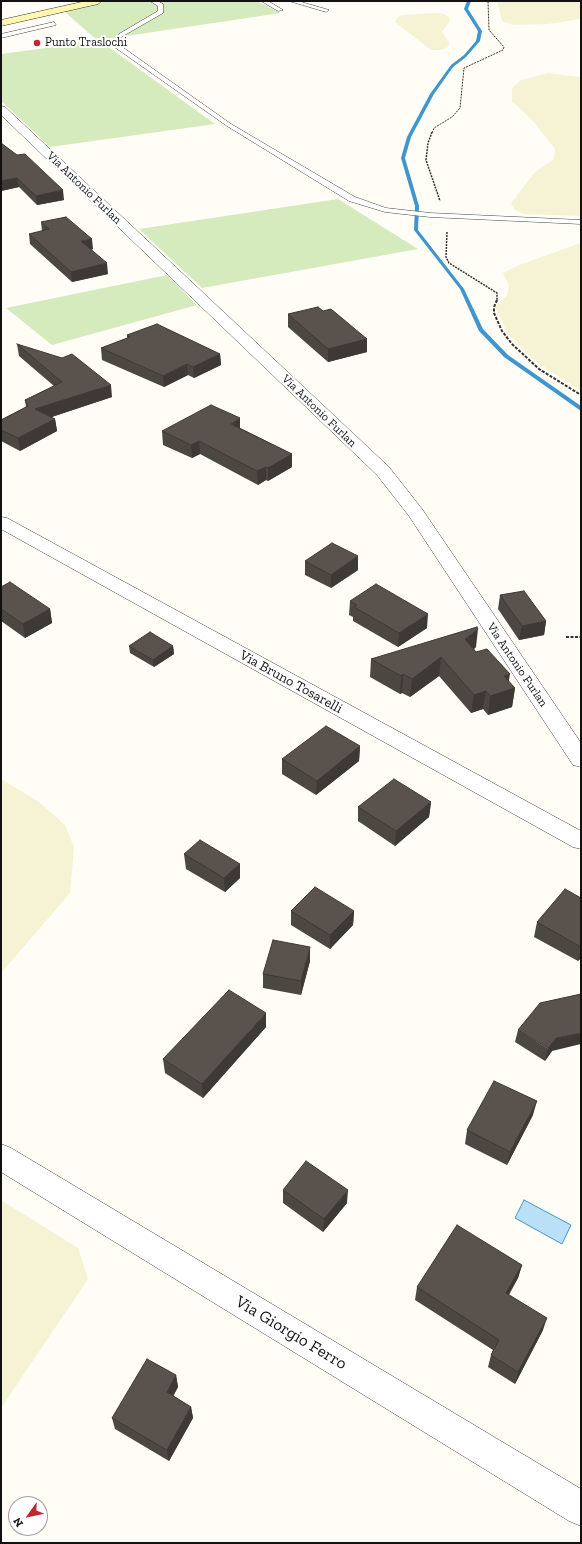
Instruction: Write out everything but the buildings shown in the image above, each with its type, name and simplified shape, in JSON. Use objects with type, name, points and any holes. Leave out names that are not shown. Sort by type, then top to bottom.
[{"type":"main road","points":[[1,23],[98,1]]},
{"type":"street","name":"Via Antonio Furlan","points":[[1,109],[383,471],[416,513],[581,760]]},
{"type":"street","name":"Via Bruno Tosarelli","points":[[1,522],[581,841]]},
{"type":"street","name":"Via Giorgio Ferro","points":[[1,1157],[581,1509]]},
{"type":"lane","points":[[153,1],[162,5],[162,12],[121,36],[114,42],[115,46],[229,125],[337,191],[368,205],[430,215],[581,222]]},
{"type":"lane","points":[[264,1],[280,10]]},
{"type":"lane","points":[[292,1],[326,10]]},
{"type":"lane","points":[[1,36],[54,24]]},
{"type":"path","points":[[488,1],[489,30],[504,47],[495,55],[464,68],[460,108],[452,117],[434,128],[428,143],[426,160],[441,204],[447,216],[446,257],[449,263],[497,293],[498,298],[494,307],[494,313],[502,331],[512,344],[539,369],[581,395]]},
{"type":"path","points":[[566,637],[581,637]]},
{"type":"shaded area","points":[[497,1],[581,1],[581,19],[548,24],[514,25],[502,21]]},
{"type":"shaded area","points":[[444,14],[449,17],[450,21],[442,32],[449,42],[448,47],[441,50],[431,50],[395,22],[398,17],[402,15]]},
{"type":"shaded area","points":[[548,73],[581,77],[581,216],[523,214],[515,210],[511,203],[535,172],[554,159],[555,149],[533,121],[512,101],[512,88],[521,80]]},
{"type":"shaded area","points":[[581,243],[581,391],[535,361],[508,334],[495,307],[507,295],[509,286],[503,273],[519,265]]},
{"type":"shaded area","points":[[1,779],[39,802],[65,825],[74,847],[70,893],[1,973]]},
{"type":"shaded area","points":[[1,1200],[78,1248],[88,1279],[1,1408]]},
{"type":"green space","points":[[108,1],[256,1],[281,13],[99,40],[215,124],[50,147],[1,101],[1,54],[98,41],[64,11]]},
{"type":"green space","points":[[338,199],[418,249],[202,288],[139,229]]},
{"type":"green space","points":[[167,275],[197,305],[52,345],[6,308]]},
{"type":"water","points":[[524,1200],[571,1225],[562,1244],[515,1218]]},
{"type":"waterway","points":[[469,1],[466,9],[480,31],[478,41],[465,56],[452,66],[432,94],[409,137],[403,158],[417,206],[416,230],[462,289],[481,330],[506,356],[581,409]]},
{"type":"place","name":"Punto Traslochi","points":[[37,43]]}]
